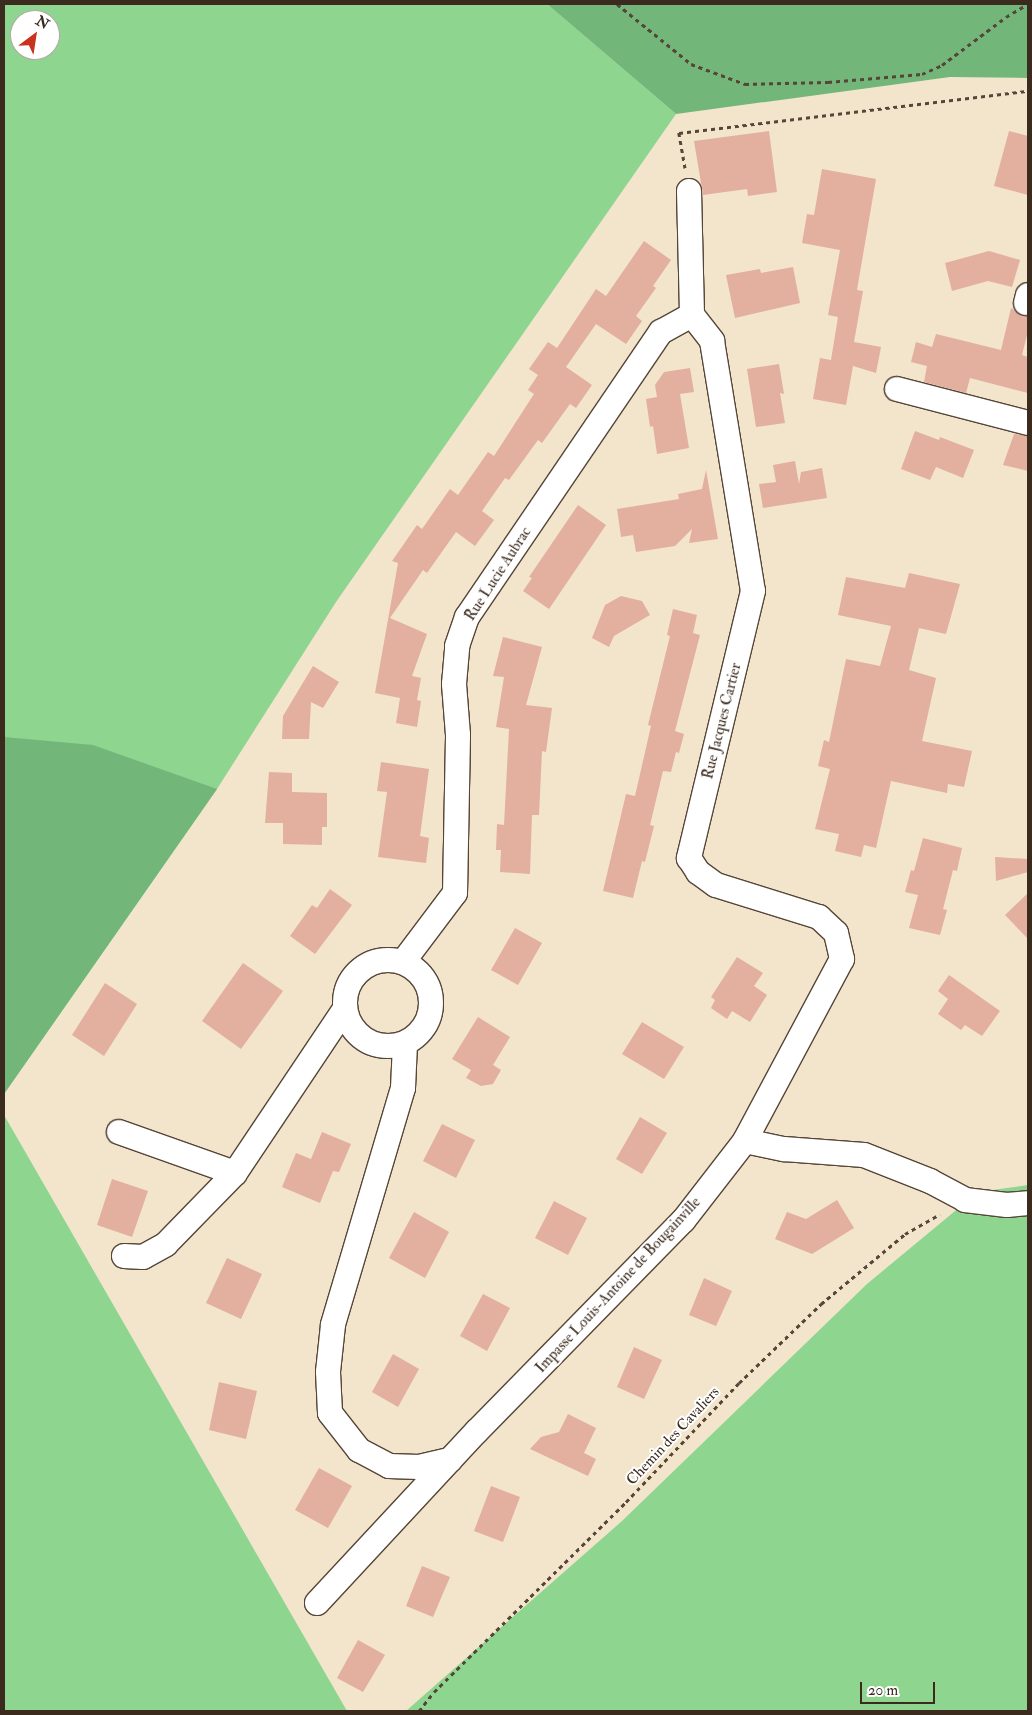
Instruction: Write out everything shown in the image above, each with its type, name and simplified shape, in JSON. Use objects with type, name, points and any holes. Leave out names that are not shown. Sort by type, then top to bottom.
[{"type":"street","points":[[689,191],[692,315]]},
{"type":"street","name":"Rue Lucie Aubrac","points":[[403,962],[455,894],[458,735],[454,684],[458,646],[467,617],[661,332],[692,315]]},
{"type":"street","name":"Rue Jacques Cartier","points":[[692,315],[712,341],[753,591],[689,858],[698,872],[716,885],[819,917],[836,933],[842,959],[745,1141]]},
{"type":"street","points":[[897,390],[1028,423]]},
{"type":"street","points":[[382,960],[403,962],[422,976],[430,992],[432,1007],[423,1030],[405,1044],[387,1047],[370,1044],[358,1035],[349,1024],[344,1010],[344,998],[348,983],[364,966],[382,960]]},
{"type":"street","points":[[124,1256],[143,1257],[166,1244],[235,1173],[344,1010]]},
{"type":"street","points":[[405,1044],[403,1088],[333,1325],[328,1372],[330,1413],[359,1450],[389,1466],[419,1467],[450,1460]]},
{"type":"street","points":[[119,1132],[235,1173]]},
{"type":"street","points":[[745,1141],[784,1148],[864,1156],[930,1181],[965,1200],[1007,1206],[1028,1203]]},
{"type":"street","name":"Impasse Louis-Antoine de Bougainville","points":[[317,1603],[450,1460],[683,1222],[745,1141]]},
{"type":"path","points":[[617,4],[691,64],[745,84],[828,82],[922,74],[942,65],[1006,17],[1028,4]]},
{"type":"path","points":[[689,191],[679,133],[1028,91]]},
{"type":"path","name":"Chemin des Cavaliers","points":[[419,1711],[434,1692],[626,1502],[739,1383],[821,1304],[905,1234],[965,1200]]},
{"type":"green space","points":[[4,4],[547,4],[676,114],[336,602],[217,789],[4,1094]]},
{"type":"green space","points":[[547,4],[1028,4],[1028,78],[950,77],[676,114]]},
{"type":"green space","points":[[4,737],[93,745],[217,789],[4,1094]]},
{"type":"green space","points":[[4,1115],[347,1711],[4,1711]]},
{"type":"green space","points":[[1028,1185],[1028,1711],[406,1711],[622,1521],[867,1284],[978,1192]]},
{"type":"building","points":[[769,131],[777,192],[748,196],[747,189],[703,195],[694,141]]},
{"type":"building","points":[[1009,131],[1028,136],[1028,195],[994,186]]},
{"type":"building","points":[[822,169],[876,179],[857,290],[863,291],[854,342],[881,347],[876,373],[853,366],[846,405],[813,399],[820,358],[831,360],[838,317],[828,315],[840,250],[802,243],[807,214],[814,215]]},
{"type":"building","points":[[644,241],[671,260],[653,286],[656,288],[636,316],[642,321],[626,344],[596,324],[566,367],[592,385],[576,408],[570,404],[542,443],[538,440],[509,480],[505,478],[482,511],[494,520],[475,546],[456,532],[427,573],[423,570],[390,618],[427,634],[412,676],[421,678],[417,700],[421,701],[417,727],[396,723],[400,698],[375,693],[398,563],[392,561],[417,525],[422,529],[450,489],[458,495],[488,452],[494,456],[534,394],[528,390],[538,375],[529,369],[548,342],[557,348],[596,289],[606,296]]},
{"type":"building","points":[[989,251],[1020,260],[1012,287],[988,281],[952,291],[945,263]]},
{"type":"building","points":[[793,267],[800,303],[735,318],[726,275],[760,269],[761,273]]},
{"type":"building","points":[[1011,308],[1022,316],[1028,316],[1028,331],[1022,355],[1028,357],[1028,393],[970,378],[966,393],[924,382],[927,366],[911,362],[916,342],[932,347],[936,334],[1001,350]]},
{"type":"building","points":[[779,364],[784,394],[780,393],[785,423],[756,427],[747,369]]},
{"type":"building","points":[[690,368],[694,392],[680,394],[689,448],[657,454],[653,426],[650,427],[646,399],[657,397],[655,385],[664,372]]},
{"type":"building","points":[[915,431],[939,440],[940,437],[974,450],[963,478],[936,467],[930,480],[901,469]]},
{"type":"building","points":[[1014,434],[1028,436],[1028,471],[1003,465]]},
{"type":"building","points":[[795,461],[799,484],[801,472],[822,468],[827,498],[763,508],[759,484],[776,482],[773,465]]},
{"type":"building","points":[[706,470],[718,539],[689,543],[692,529],[675,546],[636,552],[633,535],[621,537],[617,509],[679,499],[678,494],[702,489]]},
{"type":"building","points":[[578,505],[606,525],[549,609],[523,591],[532,578],[529,577]]},
{"type":"building","points":[[909,573],[960,584],[946,634],[919,628],[909,670],[936,678],[922,741],[972,751],[964,787],[948,784],[947,793],[891,781],[876,848],[864,845],[861,857],[835,851],[839,834],[815,829],[830,769],[818,766],[824,740],[829,742],[846,659],[880,666],[891,626],[838,615],[846,577],[905,588]]},
{"type":"building","points":[[621,596],[642,601],[650,615],[614,636],[609,647],[592,638],[605,605]]},
{"type":"building","points":[[673,609],[697,615],[693,633],[700,635],[675,731],[684,734],[679,753],[676,752],[671,772],[663,771],[650,825],[654,826],[645,862],[642,861],[633,898],[603,891],[626,794],[635,796],[651,726],[648,725],[670,636],[667,635]]},
{"type":"building","points":[[503,637],[542,647],[526,705],[552,708],[546,752],[542,751],[539,815],[532,815],[530,874],[500,872],[501,850],[496,850],[497,824],[504,825],[509,729],[496,727],[504,677],[493,676]]},
{"type":"building","points":[[313,666],[339,682],[323,708],[311,702],[309,739],[282,739],[283,716]]},
{"type":"building","points":[[381,762],[429,769],[420,836],[429,838],[426,863],[378,857],[387,792],[377,791]]},
{"type":"building","points":[[269,772],[292,773],[292,792],[327,793],[327,827],[322,827],[322,845],[283,844],[283,823],[265,823]]},
{"type":"building","points":[[923,838],[962,848],[957,871],[953,870],[943,909],[947,910],[940,935],[909,928],[918,895],[905,892],[911,870],[914,871]]},
{"type":"building","points":[[995,857],[1028,859],[1028,872],[996,881]]},
{"type":"building","points":[[330,889],[352,905],[315,954],[290,936],[312,905],[317,908]]},
{"type":"building","points":[[1028,893],[1028,939],[1005,915]]},
{"type":"building","points":[[515,928],[542,943],[518,985],[491,970]]},
{"type":"building","points":[[737,957],[763,973],[754,986],[767,995],[750,1022],[732,1011],[727,1019],[711,1008],[715,1000],[711,997]]},
{"type":"building","points":[[243,963],[283,991],[241,1049],[202,1021]]},
{"type":"building","points":[[949,975],[1000,1011],[982,1036],[965,1025],[961,1030],[938,1014],[948,999],[938,991]]},
{"type":"building","points":[[105,983],[137,1004],[104,1056],[72,1035]]},
{"type":"building","points":[[478,1017],[510,1037],[493,1065],[501,1070],[493,1084],[481,1086],[466,1078],[471,1070],[452,1059]]},
{"type":"building","points":[[642,1022],[684,1047],[664,1079],[622,1054]]},
{"type":"building","points":[[640,1117],[667,1133],[642,1174],[616,1159]]},
{"type":"building","points":[[442,1124],[475,1140],[456,1178],[423,1161]]},
{"type":"building","points":[[322,1132],[351,1144],[339,1172],[333,1171],[320,1203],[282,1187],[296,1153],[311,1159]]},
{"type":"building","points":[[112,1179],[148,1191],[132,1237],[97,1225]]},
{"type":"building","points":[[837,1200],[854,1228],[812,1254],[775,1239],[787,1212],[806,1219]]},
{"type":"building","points":[[554,1201],[587,1218],[568,1255],[535,1238]]},
{"type":"building","points":[[414,1212],[449,1232],[425,1278],[389,1258]]},
{"type":"building","points":[[227,1258],[262,1274],[241,1319],[206,1303]]},
{"type":"building","points":[[704,1278],[732,1291],[716,1326],[689,1315]]},
{"type":"building","points":[[483,1294],[510,1308],[487,1351],[460,1336]]},
{"type":"building","points":[[634,1347],[662,1360],[644,1399],[617,1387]]},
{"type":"building","points":[[393,1354],[419,1369],[398,1407],[372,1392]]},
{"type":"building","points":[[219,1382],[257,1391],[246,1439],[209,1430]]},
{"type":"building","points":[[568,1414],[596,1428],[584,1453],[596,1459],[588,1476],[530,1449],[541,1437],[559,1432]]},
{"type":"building","points":[[319,1468],[352,1486],[328,1528],[295,1510]]},
{"type":"building","points":[[491,1486],[520,1497],[503,1542],[474,1531]]},
{"type":"building","points":[[422,1566],[450,1577],[433,1617],[406,1606]]},
{"type":"building","points":[[358,1640],[385,1655],[363,1692],[337,1678]]}]
